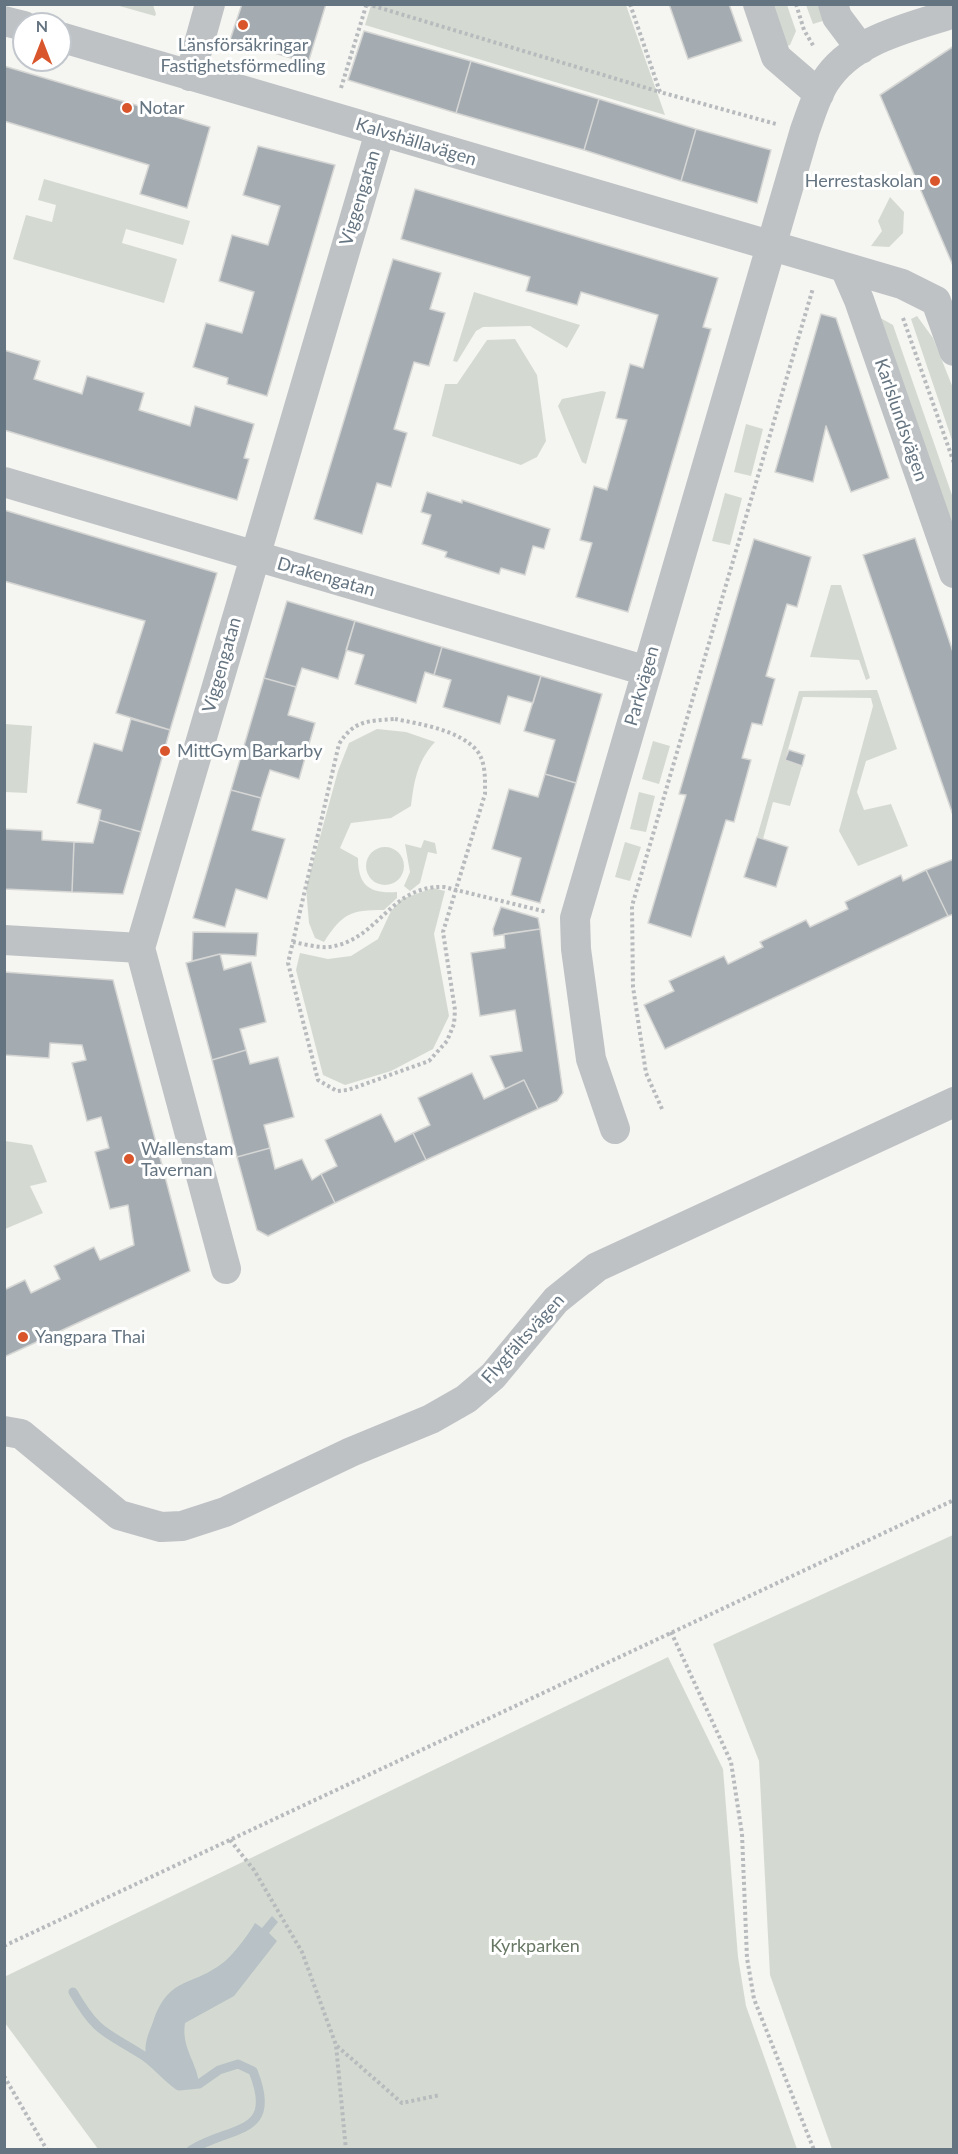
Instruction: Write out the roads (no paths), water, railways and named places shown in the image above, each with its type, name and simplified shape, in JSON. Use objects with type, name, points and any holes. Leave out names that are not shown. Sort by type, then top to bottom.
[{"type":"street","points":[[189,76],[210,4]]},
{"type":"street","points":[[758,4],[776,57],[819,94]]},
{"type":"street","points":[[833,4],[837,17],[861,49]]},
{"type":"street","points":[[954,13],[875,40],[847,58],[826,80],[806,130],[771,248],[902,284],[936,301],[954,351]]},
{"type":"street","name":"Kalvshällavägen","points":[[72,41],[771,248]]},
{"type":"street","name":"Viggengatan","points":[[140,948],[380,132]]},
{"type":"street","name":"Parkvägen","points":[[615,1129],[591,1059],[576,949],[575,918],[771,248]]},
{"type":"street","name":"Karlslundsvägen","points":[[845,268],[858,295],[954,573]]},
{"type":"street","name":"Drakengatan","points":[[4,482],[647,671]]},
{"type":"street","points":[[4,940],[140,948],[226,1269]]},
{"type":"street","name":"Flygfältsvägen","points":[[4,1431],[21,1434],[119,1515],[161,1527],[182,1526],[225,1512],[351,1452],[431,1419],[466,1399],[493,1376],[556,1300],[597,1267],[954,1102]]},
{"type":"waterway","points":[[73,1992],[96,2025],[148,2059],[179,2086],[199,2084],[219,2070],[238,2064],[253,2071],[259,2092],[260,2107],[256,2118],[247,2126],[191,2150]]},
{"type":"place","name":"Länsförsäkringar Fastighetsförmedling","points":[[243,25]]},
{"type":"place","name":"Notar","points":[[127,108]]},
{"type":"place","name":"Herrestaskolan","points":[[935,181]]},
{"type":"place","name":"MittGym Barkarby","points":[[165,751]]},
{"type":"place","name":"Wallenstam Tavernan","points":[[129,1159]]},
{"type":"place","name":"Yangpara Thai","points":[[23,1337]]},
{"type":"park label","name":"Kyrkparken","points":[[535,1946]]}]
